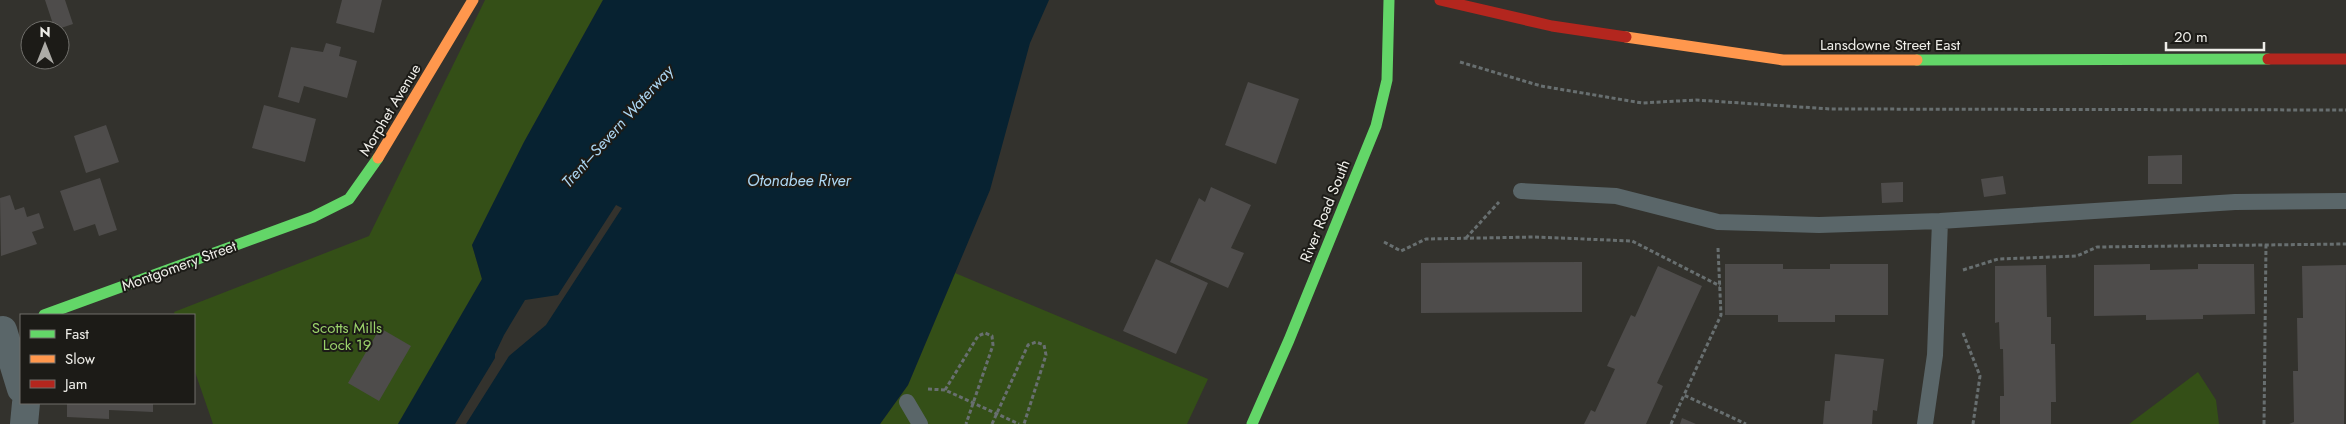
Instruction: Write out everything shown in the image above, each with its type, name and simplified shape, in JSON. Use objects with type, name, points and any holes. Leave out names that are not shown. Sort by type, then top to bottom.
[{"type":"street","name":"Morphet Avenue","points":[[313,217],[349,199],[372,169],[473,0]]},
{"type":"street","name":"River Road South","points":[[1252,424],[1289,340],[1376,126],[1387,80],[1390,0]]},
{"type":"street","name":"Lansdowne Street East","points":[[1440,0],[1552,26],[1783,60],[2346,59]]},
{"type":"street","name":"Montgomery Street","points":[[47,314],[313,217]]},
{"type":"street","points":[[8,328],[20,384]]},
{"type":"street","points":[[24,424],[26,404]]},
{"type":"lane","points":[[1521,191],[1616,196],[1718,222],[1819,225],[1940,221],[2235,202],[2346,201]]},
{"type":"lane","points":[[1925,424],[1935,355],[1940,221]]},
{"type":"lane","points":[[907,402],[920,424]]},
{"type":"path","points":[[1460,62],[1541,86],[1642,103],[1696,100],[1831,109],[2346,110]]},
{"type":"path","points":[[1465,238],[1499,202],[1521,191]]},
{"type":"path","points":[[1671,424],[1721,315],[1718,222]]},
{"type":"path","points":[[1384,242],[1400,251],[1426,239],[1535,237],[1632,241],[1720,286]]},
{"type":"path","points":[[2264,424],[2266,244]]},
{"type":"path","points":[[1938,268],[1966,270],[1998,259],[2077,256],[2097,247],[2346,244]]},
{"type":"path","points":[[1965,279],[1966,270]]},
{"type":"path","points":[[1963,325],[1963,334],[1980,376],[1974,424]]},
{"type":"path","points":[[945,390],[978,336],[985,333],[992,336],[993,345],[966,424]]},
{"type":"path","points":[[992,424],[1028,345],[1036,342],[1044,345],[1046,355],[1024,424]]},
{"type":"path","points":[[950,392],[1019,424]]},
{"type":"path","points":[[1684,395],[1746,424]]},
{"type":"green space","name":"Scotts Mills Lock 19","points":[[485,0],[603,0],[524,142],[472,245],[482,279],[398,424],[213,424],[195,372],[195,314],[175,314],[174,312],[369,236]]},
{"type":"green space","points":[[955,273],[1208,379],[1187,424],[880,424],[908,385]]},
{"type":"green space","points":[[2198,372],[2216,400],[2219,424],[2129,424]]},
{"type":"water","name":"Otonabee River","points":[[603,0],[1049,0],[1030,43],[990,190],[908,385],[880,424],[466,424],[509,356],[546,325],[622,208],[616,205],[558,295],[525,300],[504,335],[495,358],[455,424],[398,424],[482,279],[472,245],[524,142]]},
{"type":"building","points":[[45,0],[65,0],[73,24],[70,25],[70,20],[52,20]]},
{"type":"building","points":[[342,0],[382,0],[374,33],[336,23]]},
{"type":"building","points":[[326,43],[341,47],[339,56],[357,61],[347,98],[304,86],[299,103],[278,97],[291,47],[323,52]]},
{"type":"building","points":[[1248,82],[1299,99],[1276,164],[1225,145]]},
{"type":"building","points":[[264,105],[316,119],[305,162],[252,148]]},
{"type":"building","points":[[106,125],[119,162],[86,173],[74,136]]},
{"type":"building","points":[[2182,155],[2182,184],[2148,184],[2148,156]]},
{"type":"building","points":[[2003,176],[2006,194],[1984,197],[1981,179]]},
{"type":"building","points":[[100,178],[117,230],[99,236],[95,224],[74,231],[60,191]]},
{"type":"building","points":[[1903,182],[1903,202],[1882,203],[1881,183]]},
{"type":"building","points":[[1211,187],[1251,205],[1231,248],[1244,253],[1228,288],[1170,262],[1199,198],[1205,202]]},
{"type":"building","points":[[10,195],[15,210],[24,207],[27,217],[39,213],[44,228],[32,232],[37,244],[1,256],[0,198]]},
{"type":"building","points":[[1156,259],[1208,283],[1176,354],[1123,331]]},
{"type":"building","points":[[1582,262],[1582,312],[1421,313],[1421,263]]},
{"type":"building","points":[[1725,264],[1783,264],[1783,269],[1830,269],[1830,264],[1888,264],[1888,315],[1835,315],[1835,322],[1778,322],[1778,315],[1725,315]]},
{"type":"building","points":[[2150,264],[2150,270],[2198,269],[2198,264],[2254,264],[2255,314],[2203,315],[2203,319],[2146,320],[2146,315],[2094,316],[2094,265]]},
{"type":"building","points":[[2046,265],[2047,317],[2051,317],[2051,344],[2055,344],[2056,402],[2051,402],[2051,424],[2000,424],[2000,396],[2004,396],[2003,349],[2000,349],[1999,322],[1995,323],[1995,266]]},
{"type":"building","points":[[2346,265],[2344,424],[2289,424],[2294,422],[2293,371],[2298,371],[2297,318],[2303,318],[2302,266]]},
{"type":"building","points":[[1658,266],[1702,286],[1657,383],[1663,386],[1646,424],[1584,424],[1591,410],[1595,412],[1615,369],[1607,366],[1631,315],[1635,317]]},
{"type":"building","points":[[380,328],[411,346],[379,401],[348,383]]},
{"type":"building","points":[[1835,354],[1884,359],[1877,411],[1873,410],[1872,424],[1823,424],[1825,401],[1830,401]]},
{"type":"building","points":[[67,404],[153,404],[153,412],[109,410],[109,419],[67,417]]},
{"type":"building","points":[[1682,418],[1696,424],[1680,424]]},
{"type":"traffic: fast","points":[[1252,424],[1289,340],[1376,126],[1387,80],[1389,0]]},
{"type":"traffic: fast","points":[[1917,60],[2268,59]]},
{"type":"traffic: fast","points":[[47,314],[313,217],[349,199],[378,158]]},
{"type":"traffic: slow","points":[[378,158],[473,0]]},
{"type":"traffic: slow","points":[[1626,37],[1783,60],[1917,60]]},
{"type":"traffic: jam","points":[[1440,0],[1552,26],[1626,37]]},
{"type":"traffic: jam","points":[[2268,59],[2346,59]]},
{"type":"water label","name":"Trent–Severn Waterway","points":[[617,126]]}]
